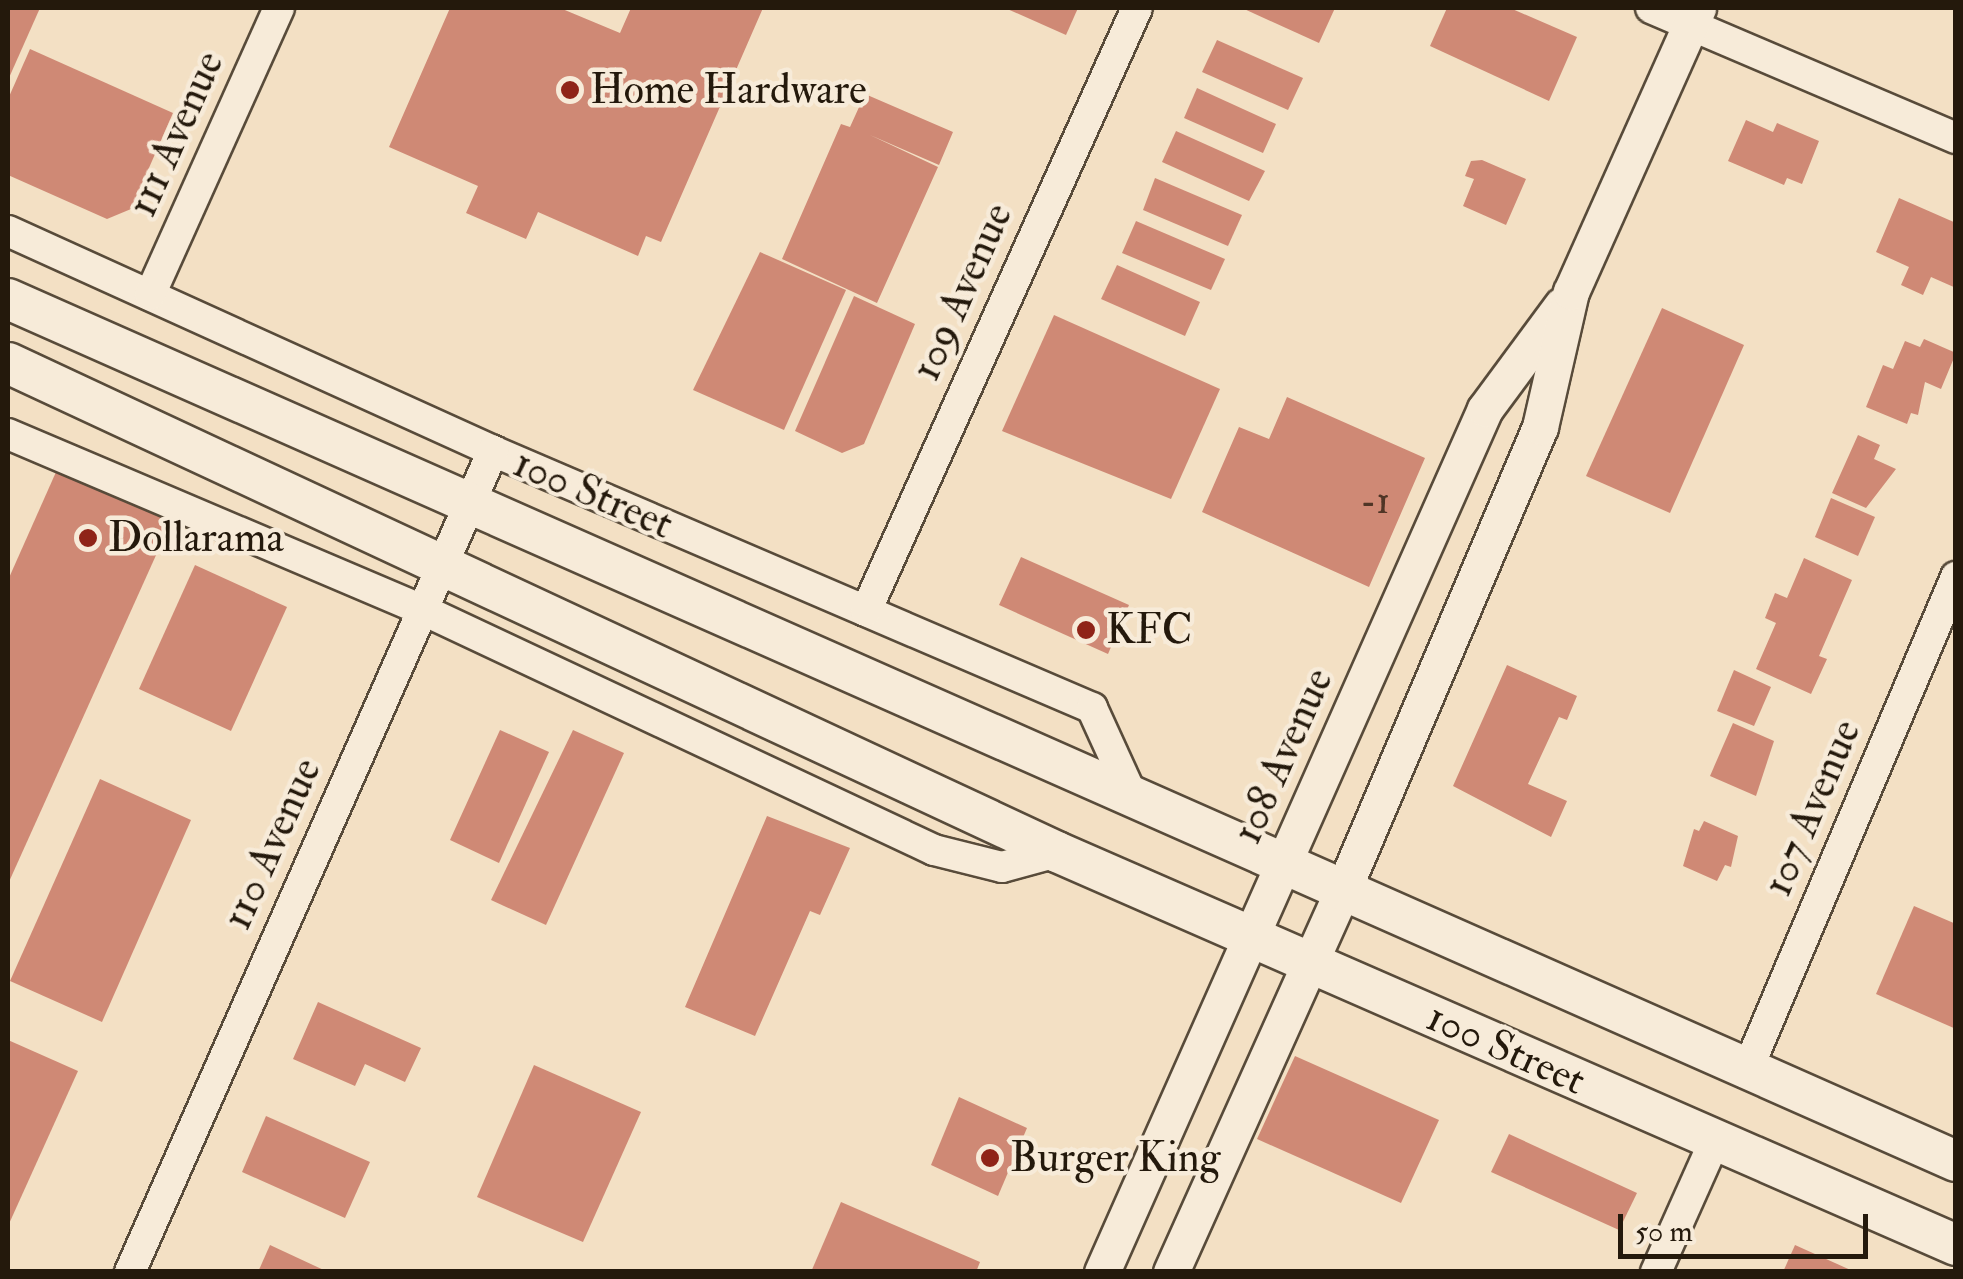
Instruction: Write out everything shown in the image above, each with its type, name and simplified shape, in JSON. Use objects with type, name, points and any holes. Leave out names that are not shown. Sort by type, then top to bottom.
[{"type":"main road","name":"100 Street","points":[[8,299],[1343,890],[1746,1073],[1956,1160]]},
{"type":"main road","name":"100 Street","points":[[13,368],[1057,852],[1956,1245]]},
{"type":"street","name":"111 Avenue","points":[[150,296],[279,8]]},
{"type":"street","name":"109 Avenue","points":[[866,612],[1136,8]]},
{"type":"street","points":[[1652,8],[1694,16],[1956,138]]},
{"type":"street","name":"108 Avenue","points":[[1172,1272],[1343,890],[1540,427],[1572,292],[1694,16]]},
{"type":"street","name":"100 Street","points":[[8,231],[493,451],[1092,708],[1132,798]]},
{"type":"street","name":"108 Avenue","points":[[1102,1272],[1485,409],[1572,292]]},
{"type":"street","points":[[8,434],[421,609],[934,850],[1002,867],[1057,852]]},
{"type":"street","name":"110 Avenue","points":[[130,1272],[493,451]]},
{"type":"street","name":"107 Avenue","points":[[1746,1073],[1956,577]]},
{"type":"street","points":[[1656,1272],[1715,1140]]},
{"type":"building","points":[[8,8],[40,8],[8,80]]},
{"type":"building","name":"Home Hardware","points":[[450,8],[560,8],[620,33],[631,8],[763,8],[661,242],[646,236],[638,256],[538,212],[526,239],[466,213],[478,186],[389,147]]},
{"type":"building","points":[[1005,8],[1078,8],[1066,35]]},
{"type":"building","points":[[1242,8],[1335,8],[1319,43]]},
{"type":"building","points":[[1447,8],[1510,8],[1577,37],[1549,101],[1430,46]]},
{"type":"building","points":[[1217,40],[1303,78],[1288,110],[1202,72]]},
{"type":"building","points":[[30,49],[173,113],[131,209],[107,219],[8,175],[8,99]]},
{"type":"building","points":[[1197,88],[1276,124],[1263,153],[1184,118]]},
{"type":"building","points":[[865,94],[953,132],[939,165],[870,135],[938,167],[877,303],[782,259],[841,124],[850,127]]},
{"type":"building","points":[[1746,120],[1773,132],[1777,123],[1819,141],[1802,184],[1787,178],[1784,185],[1728,161]]},
{"type":"building","points":[[1176,131],[1265,171],[1249,201],[1162,162]]},
{"type":"building","points":[[1482,160],[1526,179],[1506,225],[1463,206],[1474,179],[1465,176],[1471,161]]},
{"type":"building","points":[[1155,178],[1242,215],[1228,246],[1143,210]]},
{"type":"building","points":[[1899,198],[1956,223],[1956,288],[1931,277],[1923,295],[1901,285],[1909,267],[1876,252]]},
{"type":"building","points":[[1136,221],[1225,259],[1211,290],[1122,253]]},
{"type":"building","points":[[760,252],[846,290],[784,430],[693,390]]},
{"type":"building","points":[[1117,265],[1200,302],[1185,336],[1101,299]]},
{"type":"building","points":[[854,296],[915,324],[864,444],[842,453],[795,431]]},
{"type":"building","points":[[1662,308],[1744,345],[1670,513],[1586,476]]},
{"type":"building","points":[[1054,315],[1220,389],[1171,499],[1002,431]]},
{"type":"building","points":[[1924,339],[1956,353],[1941,389],[1925,382],[1918,415],[1911,413],[1907,424],[1866,407],[1883,365],[1893,369],[1905,341],[1920,347]]},
{"type":"building","points":[[1287,397],[1425,458],[1369,587],[1202,512],[1239,427],[1269,439]]},
{"type":"building","points":[[1858,435],[1880,445],[1874,459],[1896,469],[1866,508],[1832,493]]},
{"type":"building","points":[[60,463],[175,513],[8,884],[8,580]]},
{"type":"building","points":[[1831,498],[1875,517],[1858,556],[1815,537]]},
{"type":"building","name":"KFC","points":[[1021,557],[1129,605],[1108,654],[999,605]]},
{"type":"building","points":[[1804,558],[1852,580],[1819,656],[1827,659],[1811,694],[1756,669],[1776,623],[1765,618],[1775,593],[1787,598]]},
{"type":"building","points":[[195,565],[287,607],[231,731],[139,689]]},
{"type":"building","points":[[1507,665],[1577,696],[1567,720],[1559,717],[1528,784],[1567,801],[1551,837],[1453,786]]},
{"type":"building","points":[[1734,670],[1771,687],[1754,726],[1717,711]]},
{"type":"building","points":[[1733,723],[1774,741],[1756,796],[1710,776]]},
{"type":"building","points":[[500,730],[549,752],[499,863],[450,840]]},
{"type":"building","points":[[573,730],[624,753],[546,925],[491,900]]},
{"type":"building","points":[[100,779],[191,820],[102,1022],[10,981]]},
{"type":"building","points":[[767,816],[850,848],[820,915],[810,911],[755,1036],[685,1007]]},
{"type":"building","points":[[1704,821],[1738,836],[1731,867],[1725,865],[1717,881],[1683,866],[1694,829],[1699,831]]},
{"type":"building","points":[[1914,906],[1956,924],[1956,1029],[1876,994]]},
{"type":"building","points":[[318,1002],[421,1048],[405,1082],[365,1064],[355,1086],[293,1059]]},
{"type":"building","points":[[8,1040],[78,1071],[8,1226]]},
{"type":"building","points":[[1295,1056],[1439,1120],[1401,1203],[1257,1139]]},
{"type":"building","points":[[534,1065],[641,1112],[583,1242],[477,1197]]},
{"type":"building","points":[[959,1097],[1027,1128],[998,1196],[931,1165]]},
{"type":"building","points":[[266,1116],[370,1162],[345,1218],[242,1172]]},
{"type":"building","points":[[1509,1134],[1637,1193],[1619,1230],[1491,1172]]},
{"type":"building","points":[[841,1202],[980,1262],[976,1272],[811,1272]]},
{"type":"building","points":[[270,1245],[328,1272],[258,1272]]},
{"type":"building","points":[[1795,1245],[1855,1272],[1783,1272]]},
{"type":"place","name":"Home Hardware","points":[[570,90]]},
{"type":"place","name":"Dollarama","points":[[88,538]]},
{"type":"place","name":"KFC","points":[[1086,630]]},
{"type":"place","name":"Burger King","points":[[990,1158]]}]
